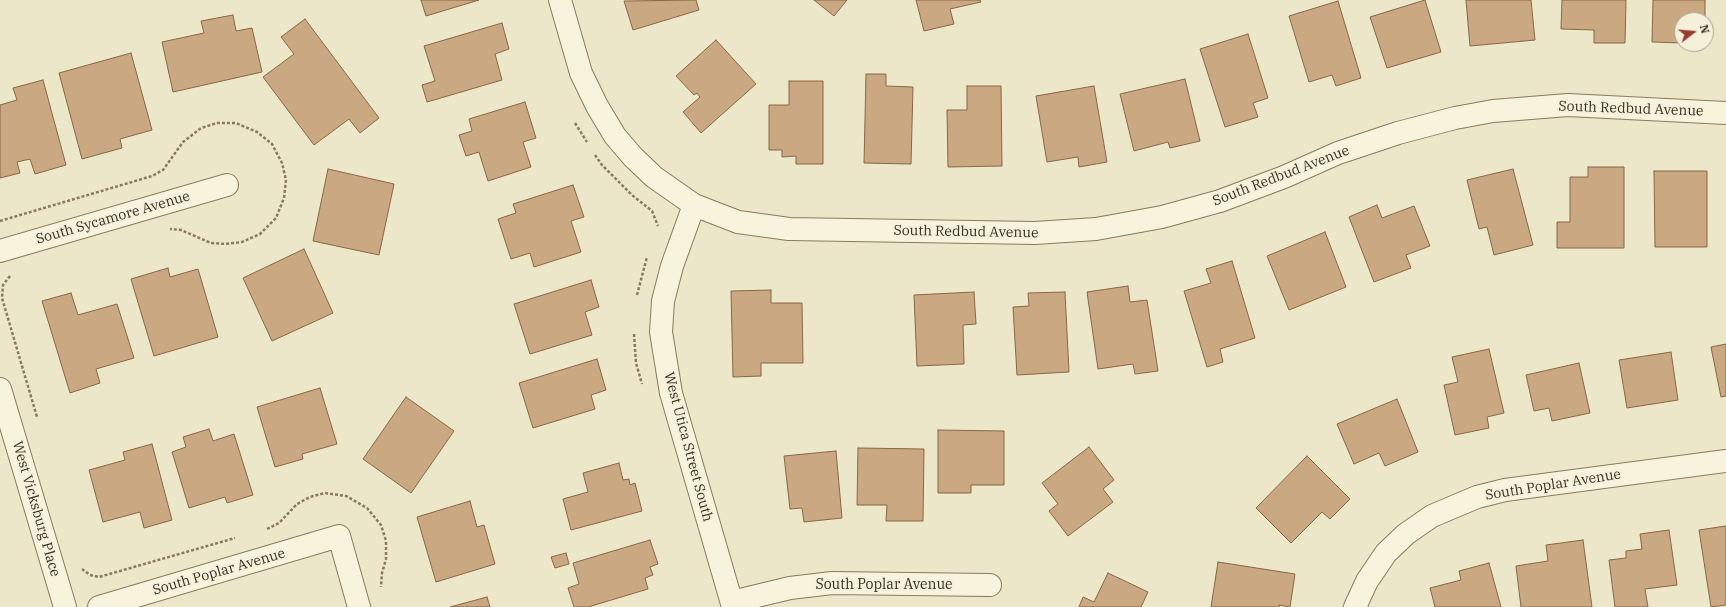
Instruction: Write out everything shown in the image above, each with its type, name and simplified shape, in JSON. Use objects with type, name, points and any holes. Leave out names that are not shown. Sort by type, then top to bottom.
[{"type":"street","points":[[560,0],[581,73],[597,106],[615,136],[632,157],[654,177],[694,205]]},
{"type":"street","name":"South Redbud Avenue","points":[[694,205],[738,222],[789,229],[1035,234],[1096,229],[1162,217],[1220,201],[1284,177],[1338,153],[1398,132],[1454,118],[1493,111],[1568,105],[1726,113]]},
{"type":"street","name":"South Sycamore Avenue","points":[[0,251],[226,185]]},
{"type":"street","name":"West Utica Street South","points":[[694,205],[672,266],[663,301],[661,332],[671,393],[732,605]]},
{"type":"street","name":"West Vicksburg Place","points":[[0,389],[65,607]]},
{"type":"street","name":"South Poplar Avenue","points":[[1355,607],[1367,581],[1386,553],[1406,534],[1432,516],[1477,497],[1505,490],[1726,461]]},
{"type":"street","name":"South Poplar Avenue","points":[[99,607],[339,536],[359,607]]},
{"type":"street","name":"South Poplar Avenue","points":[[732,605],[790,588],[832,583],[990,585]]},
{"type":"path","points":[[573,117],[579,131],[591,148]]},
{"type":"path","points":[[0,221],[152,176],[163,170],[183,142],[201,128],[217,123],[236,123],[257,132],[272,144],[282,163],[286,180],[284,198],[276,218],[260,234],[242,242],[226,244],[211,243],[181,230],[163,230]]},
{"type":"path","points":[[595,154],[602,165],[632,195],[652,211],[658,227]]},
{"type":"path","points":[[637,298],[645,261],[648,254]]},
{"type":"path","points":[[14,273],[9,276],[3,285],[2,298],[37,419]]},
{"type":"path","points":[[634,326],[636,363],[643,386]]},
{"type":"path","points":[[267,530],[279,523],[297,504],[310,497],[325,493],[346,496],[352,499],[368,508],[381,525],[386,541],[386,559],[382,573],[381,585],[383,592]]},
{"type":"path","points":[[80,567],[90,575],[99,576],[237,538]]},
{"type":"building","points":[[421,0],[479,0],[426,16]]},
{"type":"building","points":[[696,0],[699,10],[633,30],[624,1]]},
{"type":"building","points":[[814,0],[847,0],[834,16]]},
{"type":"building","points":[[916,0],[980,0],[981,2],[950,9],[954,24],[924,31]]},
{"type":"building","points":[[1425,0],[1441,52],[1387,68],[1370,17]]},
{"type":"building","points":[[1466,0],[1531,0],[1535,40],[1470,46]]},
{"type":"building","points":[[1562,0],[1626,0],[1625,43],[1594,43],[1594,30],[1561,29]]},
{"type":"building","points":[[1653,0],[1705,0],[1705,12],[1674,12],[1674,43],[1652,42]]},
{"type":"building","points":[[1338,1],[1361,78],[1336,86],[1332,75],[1309,82],[1289,16]]},
{"type":"building","points":[[233,15],[236,31],[252,28],[262,72],[173,92],[162,42],[204,33],[201,21]]},
{"type":"building","points":[[305,19],[379,118],[360,133],[349,119],[314,145],[263,77],[294,54],[281,37]]},
{"type":"building","points":[[502,23],[509,49],[495,54],[502,80],[427,102],[422,85],[435,81],[424,46]]},
{"type":"building","points":[[1248,34],[1268,98],[1253,103],[1258,117],[1225,127],[1200,49]]},
{"type":"building","points":[[716,40],[756,84],[701,133],[683,112],[700,97],[697,93],[694,95],[676,76]]},
{"type":"building","points":[[131,53],[152,130],[120,139],[122,148],[82,159],[59,73]]},
{"type":"building","points":[[866,74],[886,74],[886,86],[913,87],[911,164],[864,163]]},
{"type":"building","points":[[1185,79],[1200,141],[1170,148],[1168,142],[1134,151],[1120,94]]},
{"type":"building","points":[[43,80],[66,165],[35,174],[30,159],[17,162],[20,173],[0,178],[0,105],[17,100],[13,88]]},
{"type":"building","points":[[789,81],[823,81],[823,164],[796,164],[796,156],[782,157],[782,150],[769,150],[769,105],[789,105]]},
{"type":"building","points":[[967,86],[1001,86],[1002,166],[948,167],[947,110],[967,110]]},
{"type":"building","points":[[1094,86],[1107,162],[1079,167],[1078,157],[1047,162],[1036,96]]},
{"type":"building","points":[[525,102],[536,138],[523,142],[531,167],[488,181],[479,152],[466,156],[459,135],[472,131],[469,119]]},
{"type":"building","points":[[1588,167],[1624,167],[1624,248],[1557,248],[1557,222],[1570,222],[1570,177],[1588,177]]},
{"type":"building","points":[[328,169],[394,184],[379,255],[313,241]]},
{"type":"building","points":[[1513,169],[1533,245],[1494,255],[1487,227],[1479,229],[1467,180]]},
{"type":"building","points":[[1654,171],[1707,171],[1707,247],[1655,247]]},
{"type":"building","points":[[573,185],[584,217],[571,221],[581,252],[534,267],[530,253],[511,259],[498,219],[516,213],[513,204]]},
{"type":"building","points":[[1377,205],[1382,218],[1414,206],[1430,246],[1406,255],[1411,268],[1374,282],[1349,217]]},
{"type":"building","points":[[1325,232],[1346,287],[1289,310],[1267,256]]},
{"type":"building","points":[[304,249],[333,313],[272,341],[243,278]]},
{"type":"building","points":[[1232,261],[1255,338],[1220,349],[1223,362],[1207,367],[1184,291],[1211,283],[1206,269]]},
{"type":"building","points":[[168,268],[170,277],[198,269],[218,337],[154,356],[131,279]]},
{"type":"building","points":[[591,280],[599,307],[585,312],[592,335],[530,354],[514,304]]},
{"type":"building","points":[[1128,286],[1130,302],[1147,300],[1158,371],[1135,374],[1133,364],[1098,369],[1087,292]]},
{"type":"building","points":[[771,290],[771,303],[802,303],[803,363],[761,363],[761,376],[733,377],[731,291]]},
{"type":"building","points":[[974,292],[976,324],[963,325],[964,364],[917,366],[914,295]]},
{"type":"building","points":[[1065,292],[1069,372],[1017,375],[1013,307],[1029,306],[1028,293]]},
{"type":"building","points":[[71,293],[78,315],[117,304],[134,358],[96,369],[100,383],[70,393],[42,301]]},
{"type":"building","points":[[1726,344],[1726,396],[1721,397],[1711,347]]},
{"type":"building","points":[[1489,349],[1504,413],[1487,417],[1489,428],[1455,435],[1444,385],[1458,382],[1452,357]]},
{"type":"building","points":[[1671,352],[1678,400],[1627,408],[1619,360]]},
{"type":"building","points":[[597,359],[606,390],[591,395],[595,409],[533,428],[519,383]]},
{"type":"building","points":[[1579,363],[1590,413],[1552,421],[1549,408],[1534,411],[1526,375]]},
{"type":"building","points":[[320,388],[337,444],[302,454],[303,459],[275,467],[257,407]]},
{"type":"building","points":[[406,397],[454,431],[411,493],[363,459]]},
{"type":"building","points":[[1397,399],[1418,452],[1385,466],[1379,453],[1354,464],[1337,424]]},
{"type":"building","points":[[209,429],[213,441],[234,434],[253,495],[227,503],[225,497],[189,508],[172,452],[186,447],[183,437]]},
{"type":"building","points":[[938,430],[1004,431],[1004,485],[971,485],[971,493],[938,493]]},
{"type":"building","points":[[152,444],[172,520],[144,528],[140,512],[103,522],[89,470],[125,460],[123,452]]},
{"type":"building","points":[[1089,447],[1114,480],[1103,489],[1113,502],[1068,536],[1049,511],[1058,504],[1042,483]]},
{"type":"building","points":[[858,448],[924,449],[923,521],[886,521],[887,505],[857,505]]},
{"type":"building","points":[[836,451],[842,518],[804,522],[802,508],[790,509],[784,456]]},
{"type":"building","points":[[1307,456],[1350,499],[1330,519],[1322,512],[1291,543],[1256,508]]},
{"type":"building","points":[[619,463],[623,480],[629,479],[630,485],[635,483],[642,511],[571,530],[563,499],[588,492],[583,473]]},
{"type":"building","points":[[470,501],[477,527],[484,525],[495,564],[436,582],[417,517]]},
{"type":"building","points":[[1726,526],[1726,605],[1711,607],[1699,530]]},
{"type":"building","points":[[1669,530],[1677,585],[1645,589],[1648,607],[1615,607],[1609,560],[1626,558],[1626,551],[1642,549],[1640,534]]},
{"type":"building","points":[[650,540],[658,564],[650,567],[653,575],[645,578],[648,589],[588,607],[574,607],[568,588],[579,584],[573,563]]},
{"type":"building","points":[[1583,540],[1592,607],[1521,607],[1516,566],[1548,561],[1546,545]]},
{"type":"building","points":[[566,553],[569,564],[555,568],[551,557]]},
{"type":"building","points":[[1218,562],[1295,574],[1290,607],[1279,605],[1279,607],[1211,607]]},
{"type":"building","points":[[1489,563],[1501,607],[1435,607],[1430,588],[1461,580],[1459,571]]},
{"type":"building","points":[[1108,573],[1148,592],[1141,607],[1079,607],[1083,597],[1094,602]]},
{"type":"building","points":[[487,597],[490,607],[450,607]]}]
